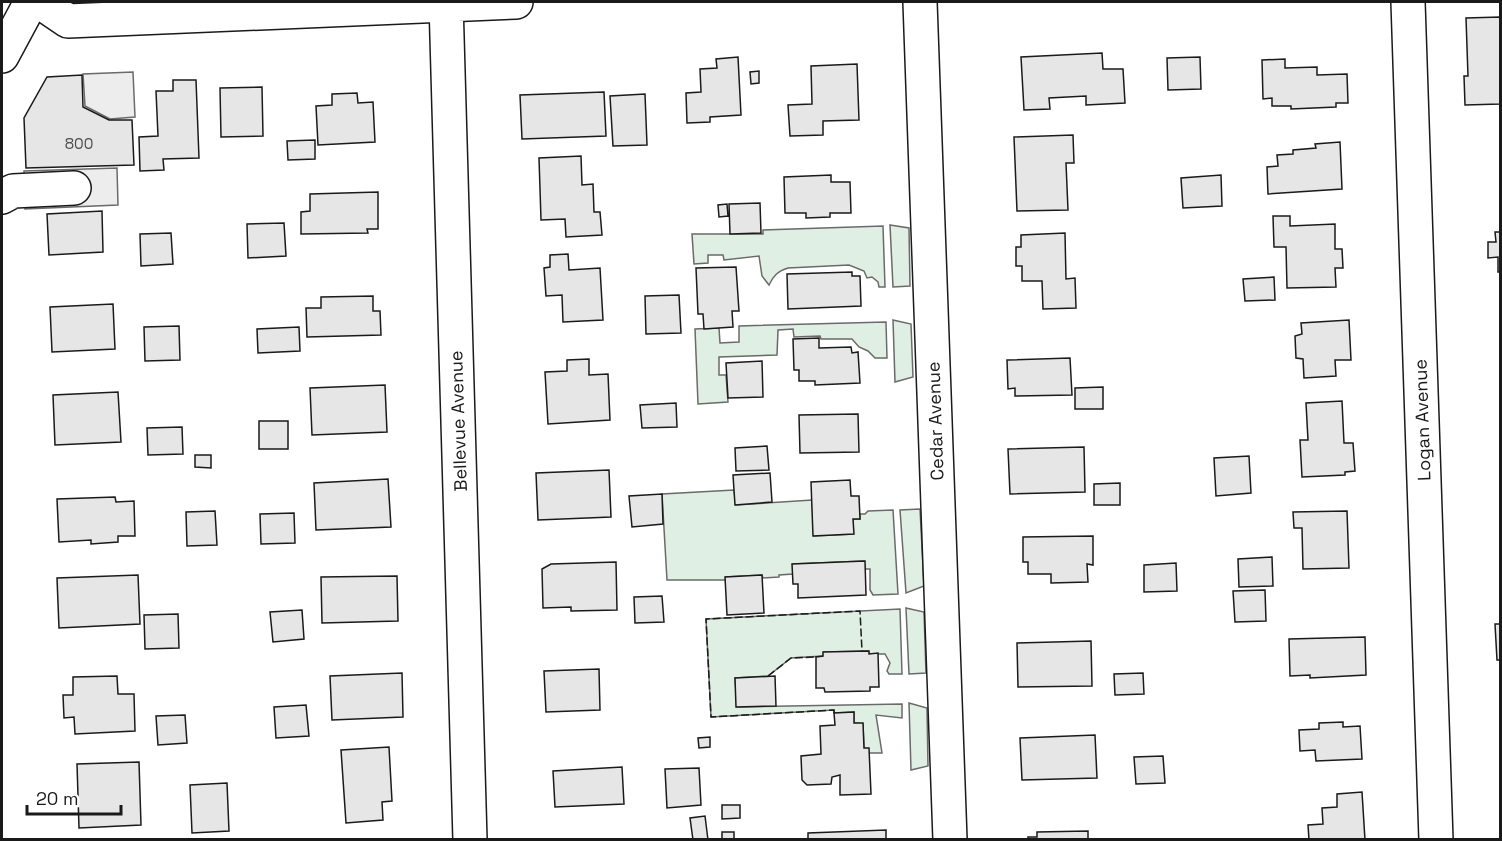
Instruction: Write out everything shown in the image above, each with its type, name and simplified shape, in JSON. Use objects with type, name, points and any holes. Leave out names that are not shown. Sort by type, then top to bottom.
[{"type":"street","points":[[2,56],[31,2]]},
{"type":"street","points":[[40,2],[68,21],[446,3],[516,2]]},
{"type":"street","name":"Cedar Avenue","points":[[920,2],[950,840]]},
{"type":"street","name":"Logan Avenue","points":[[1408,2],[1436,840]]},
{"type":"street","name":"Bellevue Avenue","points":[[446,3],[471,840]]},
{"type":"street","points":[[2,197],[13,191],[74,188]]},
{"type":"green space","points":[[890,225],[909,228],[910,286],[893,287]]},
{"type":"green space","points":[[883,226],[885,287],[879,287],[878,282],[872,277],[867,278],[864,271],[849,265],[788,268],[776,274],[769,285],[762,276],[759,256],[724,260],[723,255],[708,255],[708,263],[694,264],[692,234],[763,234],[763,230]]},
{"type":"green space","points":[[893,320],[911,324],[913,377],[895,382]]},
{"type":"green space","points":[[886,322],[887,358],[875,358],[852,339],[821,339],[820,336],[794,337],[793,329],[778,330],[777,355],[719,357],[719,375],[726,375],[728,402],[698,404],[695,329],[719,328],[720,343],[739,342],[739,326]]},
{"type":"green space","points":[[734,490],[736,505],[812,500],[814,536],[853,534],[853,519],[860,519],[860,514],[868,511],[893,510],[898,594],[873,595],[870,590],[870,569],[865,569],[864,561],[793,564],[793,574],[779,575],[779,577],[763,578],[762,575],[726,577],[726,580],[667,580],[662,494]]},
{"type":"green space","points":[[920,509],[924,586],[906,593],[900,510]]},
{"type":"green space","points":[[906,608],[924,612],[926,673],[909,674]]},
{"type":"green space","points":[[900,609],[902,674],[889,674],[887,671],[890,663],[885,654],[869,654],[868,651],[824,652],[823,656],[791,658],[768,676],[735,678],[737,707],[902,704],[902,718],[876,715],[882,753],[869,753],[864,748],[863,724],[854,723],[854,712],[834,713],[834,710],[711,717],[706,619]]},
{"type":"green space","points":[[909,703],[927,708],[928,766],[911,770]]},
{"type":"shaded area","points":[[133,72],[135,117],[110,119],[85,106],[83,74]]},
{"type":"shaded area","points":[[117,168],[118,205],[25,209],[24,171]]},
{"type":"building","points":[[1500,17],[1500,104],[1465,105],[1464,76],[1468,76],[1466,18]]},
{"type":"building","points":[[1102,53],[1103,69],[1123,69],[1125,103],[1086,105],[1086,96],[1049,98],[1050,109],[1024,110],[1021,57]]},
{"type":"building","points":[[738,57],[741,115],[710,117],[710,122],[687,123],[686,93],[701,92],[700,69],[717,68],[716,59]]},
{"type":"building","points":[[1200,57],[1201,89],[1168,90],[1167,58]]},
{"type":"building","points":[[1285,59],[1285,68],[1317,67],[1317,75],[1347,74],[1348,103],[1336,103],[1336,107],[1291,109],[1291,106],[1272,106],[1272,98],[1263,99],[1262,60]]},
{"type":"building","points":[[857,64],[859,120],[823,121],[823,135],[790,136],[788,105],[812,104],[811,66]]},
{"type":"building","points":[[759,71],[759,83],[751,84],[750,72]]},
{"type":"building","points":[[82,75],[83,107],[109,120],[132,120],[134,165],[26,168],[24,118],[47,77]]},
{"type":"building","points":[[173,80],[196,80],[199,158],[163,159],[164,170],[140,171],[139,137],[158,136],[156,91],[173,91]]},
{"type":"building","points":[[262,87],[263,136],[221,137],[220,88]]},
{"type":"building","points":[[604,92],[606,136],[522,139],[520,95]]},
{"type":"building","points":[[357,93],[358,103],[373,102],[375,142],[318,145],[316,106],[332,105],[332,94]]},
{"type":"building","points":[[645,94],[647,145],[613,146],[610,96]]},
{"type":"building","points":[[1073,135],[1074,163],[1066,163],[1068,210],[1017,211],[1014,137]]},
{"type":"building","points":[[315,140],[315,159],[288,160],[287,141]]},
{"type":"building","points":[[1340,142],[1342,189],[1268,194],[1267,167],[1278,166],[1277,155],[1293,154],[1293,150],[1316,148],[1315,144]]},
{"type":"building","points":[[581,156],[582,185],[593,184],[594,212],[600,212],[602,235],[566,237],[565,219],[541,220],[539,158]]},
{"type":"building","points":[[831,175],[831,182],[850,182],[851,213],[830,213],[830,217],[806,218],[806,213],[785,213],[784,177]]},
{"type":"building","points":[[1221,175],[1222,206],[1183,208],[1181,178]]},
{"type":"building","points":[[378,192],[378,229],[367,229],[368,233],[301,234],[301,212],[310,211],[310,194]]},
{"type":"building","points":[[760,203],[761,233],[730,234],[729,204]]},
{"type":"building","points":[[727,204],[728,216],[719,217],[718,205]]},
{"type":"building","points":[[102,211],[103,252],[49,255],[47,214]]},
{"type":"building","points":[[1273,216],[1290,216],[1290,226],[1335,224],[1335,249],[1342,249],[1343,268],[1335,268],[1336,287],[1287,288],[1286,247],[1274,247]]},
{"type":"building","points":[[284,223],[286,256],[248,258],[247,224]]},
{"type":"building","points":[[1495,232],[1500,232],[1500,272],[1498,272],[1498,257],[1488,258],[1488,242],[1496,242]]},
{"type":"building","points":[[171,233],[173,264],[141,266],[140,234]]},
{"type":"building","points":[[1065,233],[1066,279],[1075,278],[1076,308],[1043,309],[1042,281],[1022,281],[1022,266],[1016,266],[1016,247],[1021,247],[1021,235]]},
{"type":"building","points":[[568,254],[569,270],[600,268],[603,320],[563,322],[562,295],[546,296],[544,268],[550,267],[550,255]]},
{"type":"building","points":[[736,267],[739,311],[732,311],[733,327],[704,329],[703,314],[698,314],[696,268]]},
{"type":"building","points":[[852,272],[852,276],[860,276],[861,306],[788,309],[787,274]]},
{"type":"building","points":[[1274,277],[1275,300],[1245,301],[1243,279]]},
{"type":"building","points":[[679,295],[681,333],[646,334],[645,296]]},
{"type":"building","points":[[373,296],[373,311],[380,311],[381,335],[307,337],[306,308],[321,308],[321,297]]},
{"type":"building","points":[[113,304],[115,349],[52,352],[50,307]]},
{"type":"building","points":[[1349,320],[1351,360],[1335,360],[1336,376],[1304,378],[1303,359],[1296,358],[1295,336],[1302,334],[1301,323]]},
{"type":"building","points":[[179,326],[180,360],[145,361],[144,327]]},
{"type":"building","points":[[299,327],[300,351],[258,353],[257,329]]},
{"type":"building","points":[[819,338],[819,348],[851,347],[852,353],[858,352],[860,383],[815,385],[815,381],[799,381],[799,370],[794,370],[793,339]]},
{"type":"building","points":[[1070,358],[1072,395],[1015,396],[1015,388],[1008,389],[1007,360]]},
{"type":"building","points":[[589,359],[589,375],[608,374],[610,420],[548,424],[545,372],[567,371],[567,360]]},
{"type":"building","points":[[762,361],[763,397],[728,398],[726,363]]},
{"type":"building","points":[[385,385],[387,432],[312,435],[310,388]]},
{"type":"building","points":[[1103,387],[1103,409],[1075,409],[1075,388]]},
{"type":"building","points":[[118,392],[121,442],[55,445],[53,395]]},
{"type":"building","points":[[1342,401],[1344,443],[1353,443],[1355,471],[1345,472],[1345,475],[1302,477],[1300,440],[1308,440],[1306,403]]},
{"type":"building","points":[[676,403],[677,427],[642,428],[640,405]]},
{"type":"building","points":[[858,414],[859,452],[800,453],[799,415]]},
{"type":"building","points":[[259,421],[288,421],[288,449],[259,449]]},
{"type":"building","points":[[182,427],[183,454],[148,455],[147,428]]},
{"type":"building","points":[[767,446],[769,470],[736,471],[735,448]]},
{"type":"building","points":[[1084,447],[1085,492],[1010,494],[1008,449]]},
{"type":"building","points":[[195,455],[211,455],[211,468],[195,467]]},
{"type":"building","points":[[1249,456],[1251,493],[1216,496],[1214,458]]},
{"type":"building","points":[[609,470],[611,517],[538,520],[536,473]]},
{"type":"building","points":[[770,473],[772,502],[735,505],[733,475]]},
{"type":"building","points":[[388,479],[391,527],[316,530],[314,483]]},
{"type":"building","points":[[850,480],[851,496],[859,496],[860,519],[853,519],[854,534],[813,536],[811,482]]},
{"type":"building","points":[[1120,483],[1120,505],[1094,505],[1094,484]]},
{"type":"building","points":[[662,494],[663,524],[632,527],[629,496]]},
{"type":"building","points":[[115,497],[116,502],[134,501],[135,536],[118,536],[118,542],[91,544],[91,540],[59,542],[57,499]]},
{"type":"building","points":[[215,511],[217,545],[187,546],[186,512]]},
{"type":"building","points":[[1347,511],[1349,568],[1303,569],[1302,528],[1294,528],[1293,512]]},
{"type":"building","points":[[294,513],[295,543],[261,544],[260,514]]},
{"type":"building","points":[[1093,536],[1093,565],[1087,564],[1088,582],[1051,583],[1051,574],[1028,574],[1028,562],[1023,562],[1023,537]]},
{"type":"building","points":[[1272,557],[1273,586],[1239,587],[1238,559]]},
{"type":"building","points":[[865,561],[866,595],[798,598],[798,584],[793,584],[792,564]]},
{"type":"building","points":[[616,562],[617,610],[571,611],[571,607],[543,608],[542,569],[551,564]]},
{"type":"building","points":[[1176,563],[1177,591],[1144,592],[1144,565]]},
{"type":"building","points":[[138,575],[140,624],[59,628],[57,578]]},
{"type":"building","points":[[762,575],[764,613],[727,615],[725,577]]},
{"type":"building","points":[[397,576],[398,621],[322,623],[321,577]]},
{"type":"building","points":[[1265,590],[1266,621],[1235,622],[1233,591]]},
{"type":"building","points":[[662,596],[664,622],[635,623],[634,597]]},
{"type":"building","points":[[302,610],[304,639],[273,642],[270,612]]},
{"type":"building","points":[[178,614],[179,648],[145,649],[144,615]]},
{"type":"building","points":[[1495,624],[1500,624],[1500,660],[1497,660]]},
{"type":"building","points":[[1365,637],[1366,675],[1310,678],[1310,675],[1290,676],[1289,639]]},
{"type":"building","points":[[1091,641],[1092,686],[1018,687],[1017,643]]},
{"type":"building","points":[[869,651],[869,654],[878,653],[879,687],[870,687],[870,691],[825,692],[824,688],[816,688],[816,657],[823,656],[823,652]]},
{"type":"building","points":[[599,669],[600,710],[546,712],[544,671]]},
{"type":"building","points":[[402,673],[403,717],[332,720],[330,676]]},
{"type":"building","points":[[1143,673],[1144,694],[1115,695],[1114,674]]},
{"type":"building","points":[[117,676],[118,694],[134,694],[135,731],[75,734],[74,717],[64,718],[63,695],[73,695],[73,677]]},
{"type":"building","points":[[775,676],[776,706],[736,707],[735,678]]},
{"type":"building","points":[[306,705],[309,736],[276,738],[274,707]]},
{"type":"building","points":[[854,712],[854,723],[863,723],[864,748],[869,748],[871,794],[840,795],[840,775],[832,777],[831,784],[807,785],[802,780],[801,756],[821,754],[820,726],[835,725],[834,713]]},
{"type":"building","points":[[185,715],[187,743],[158,745],[156,716]]},
{"type":"building","points":[[1343,722],[1343,727],[1360,726],[1362,759],[1316,761],[1315,750],[1300,751],[1299,730],[1319,729],[1319,723]]},
{"type":"building","points":[[1095,735],[1097,778],[1022,780],[1020,738]]},
{"type":"building","points":[[710,737],[710,747],[699,748],[698,738]]},
{"type":"building","points":[[389,747],[392,801],[382,802],[383,820],[346,823],[341,750]]},
{"type":"building","points":[[1163,756],[1165,783],[1136,784],[1134,757]]},
{"type":"building","points":[[139,762],[141,825],[79,828],[77,764]]},
{"type":"building","points":[[622,767],[624,804],[555,807],[553,771]]},
{"type":"building","points":[[699,768],[701,805],[667,808],[665,769]]},
{"type":"building","points":[[227,783],[229,831],[192,833],[190,785]]},
{"type":"building","points":[[1362,792],[1365,840],[1309,840],[1308,825],[1323,824],[1322,808],[1337,807],[1337,794]]},
{"type":"building","points":[[722,805],[740,805],[740,818],[722,819]]},
{"type":"building","points":[[705,816],[708,840],[693,840],[690,818]]},
{"type":"building","points":[[886,830],[886,840],[808,840],[808,833]]},
{"type":"building","points":[[1088,831],[1088,839],[1094,840],[1028,840],[1028,837],[1037,837],[1037,832]]},
{"type":"building","points":[[722,832],[734,832],[734,840],[722,840]]},
{"type":"fence","points":[[834,713],[834,710],[711,717],[706,619],[860,611],[862,651]]},
{"type":"fence","points":[[768,676],[791,658],[816,657]]}]
